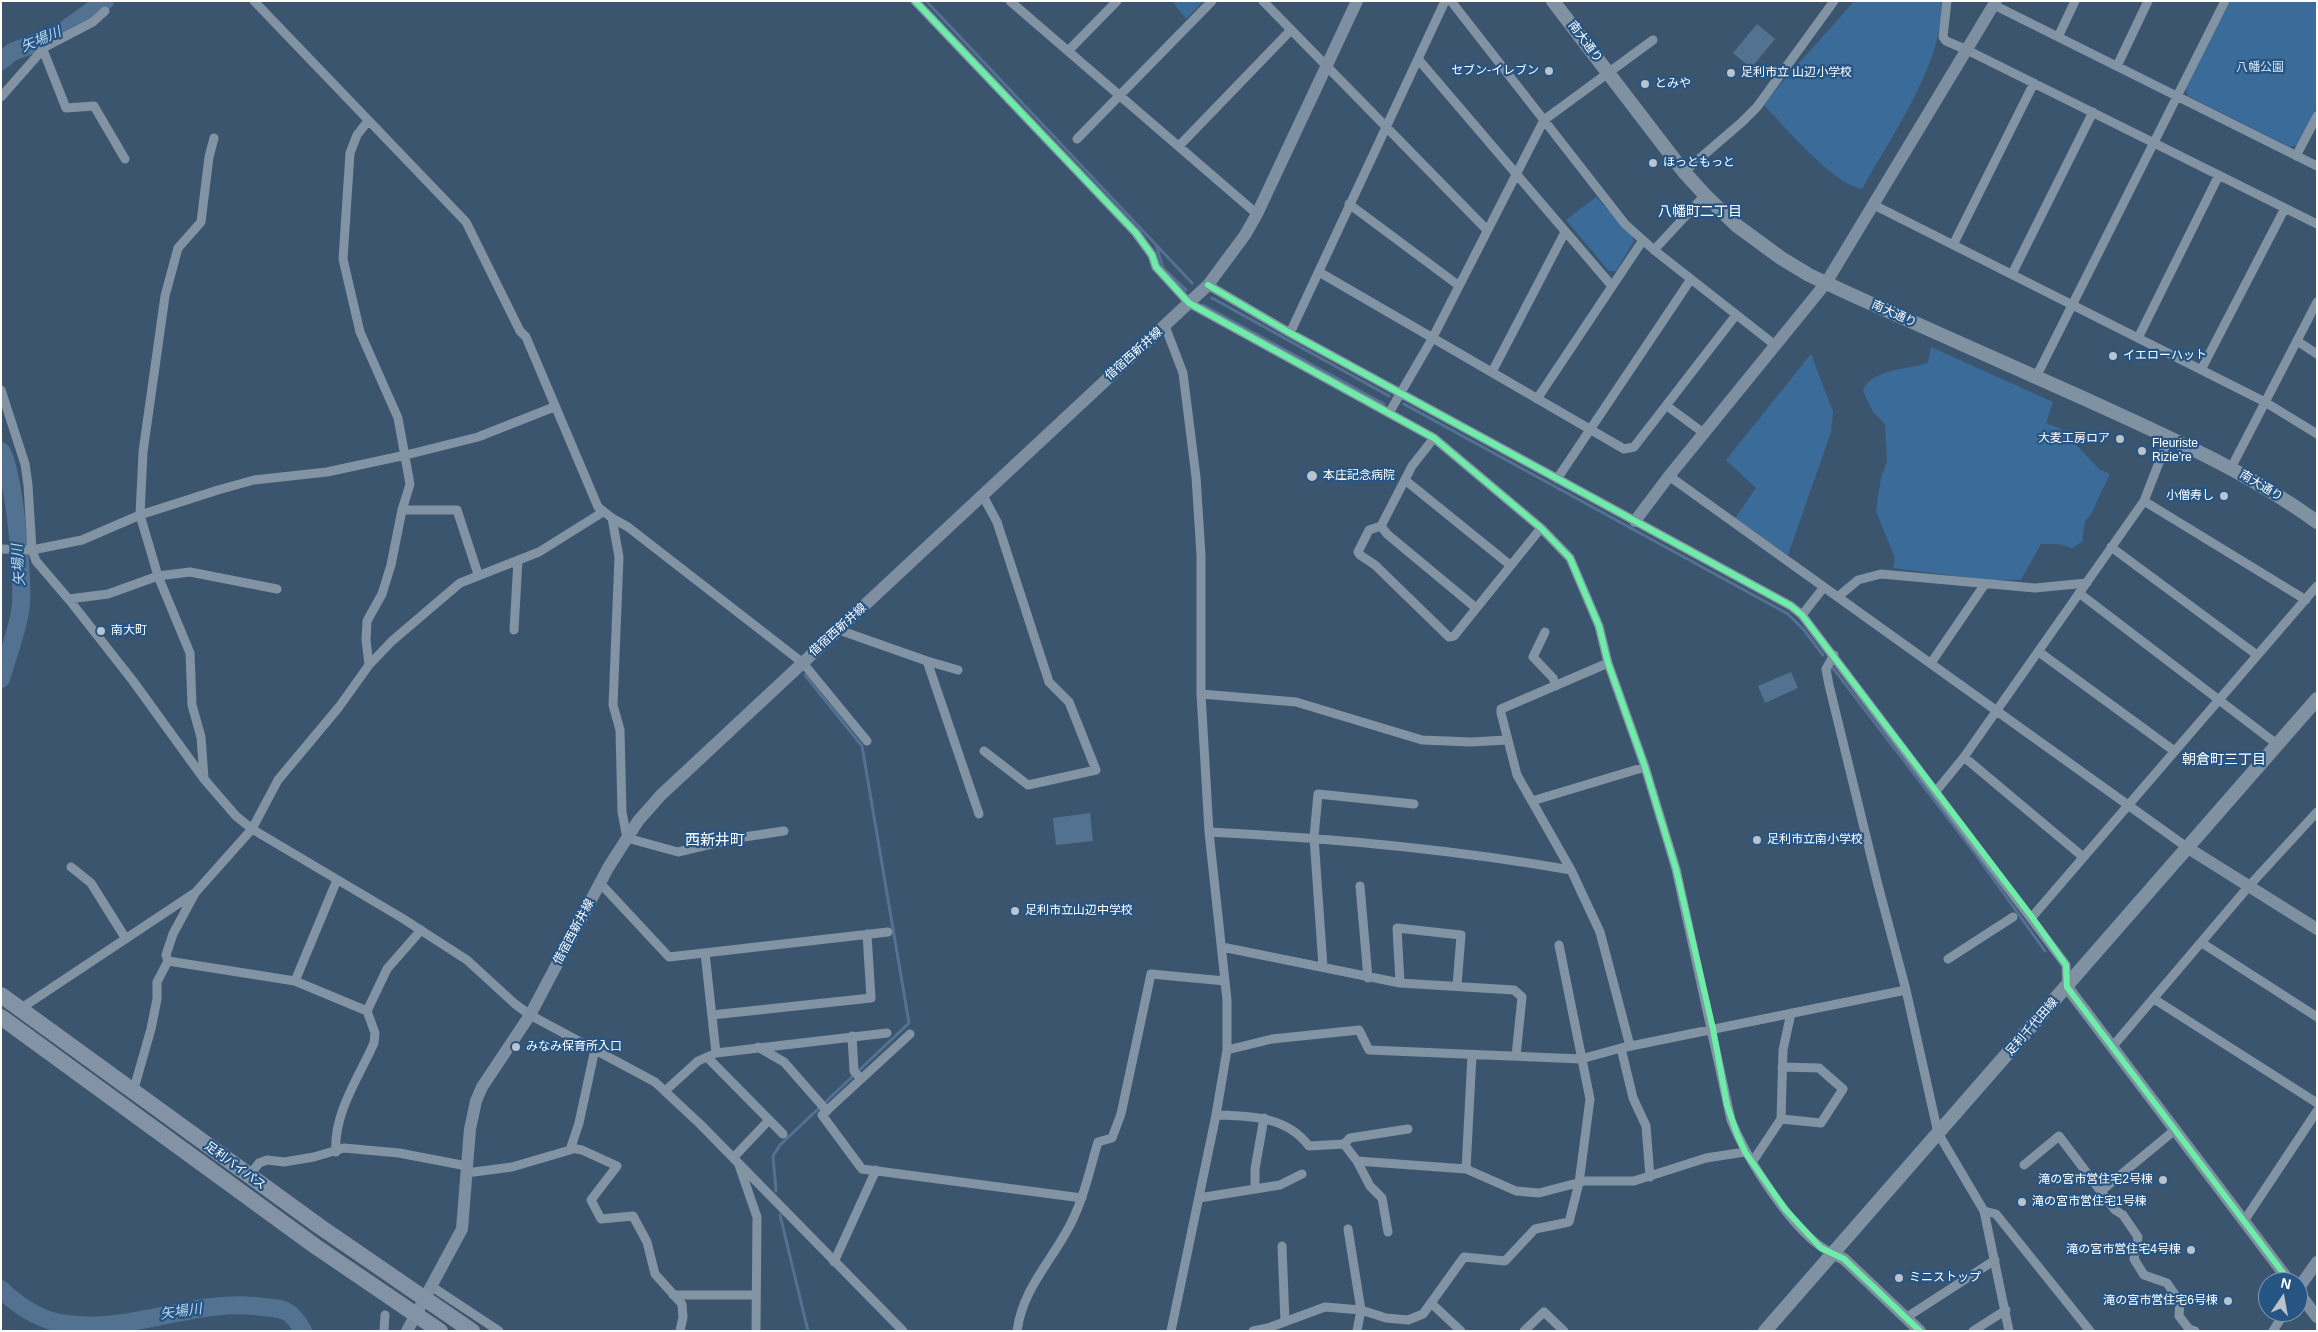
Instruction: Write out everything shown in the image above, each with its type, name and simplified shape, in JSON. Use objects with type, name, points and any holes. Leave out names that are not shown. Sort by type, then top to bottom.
[{"type":"highway","name":"足利バイパス","points":[[1,995],[249,1176],[427,1292],[472,1331]]},
{"type":"highway","name":"足利バイパス","points":[[1,1017],[315,1246],[440,1331]]},
{"type":"main road","name":"借宿西新井線","points":[[407,1331],[462,1229],[470,1129],[476,1101],[482,1087],[530,1015],[600,883],[638,820],[661,795],[1208,286],[1245,236],[1257,214],[1357,1]]},
{"type":"main road","name":"南大通り","points":[[1553,1],[1684,172],[1736,225],[1774,252],[1826,283],[2169,437],[2231,468],[2269,490],[2317,522]]},
{"type":"main road","points":[[1635,521],[1669,476],[1826,283],[1995,3]]},
{"type":"main road","name":"足利千代田線","points":[[1764,1331],[2317,700]]},
{"type":"main road","points":[[2188,848],[2317,929]]},
{"type":"main road","points":[[2067,987],[2282,1272]]},
{"type":"main road","points":[[1832,1253],[1844,1259],[1920,1331]]},
{"type":"main road","points":[[2308,1276],[2317,1262]]},
{"type":"main road","points":[[2308,1305],[2317,1317]]},
{"type":"street","points":[[254,1],[466,222],[520,331],[526,337],[598,507],[628,527],[803,663],[866,741]]},
{"type":"street","points":[[915,1],[1136,233],[1152,255],[1156,267],[1189,303],[1434,438],[1541,528],[1559,545],[1576,568],[1599,626],[1608,663],[1645,767],[1676,869],[1731,1120],[1745,1152],[1784,1209],[1821,1248],[1832,1253]]},
{"type":"street","points":[[1068,51],[1117,1]]},
{"type":"street","points":[[1077,139],[1212,1]]},
{"type":"street","points":[[1262,1],[1386,125],[1486,229]]},
{"type":"street","points":[[1290,333],[1445,1]]},
{"type":"street","points":[[1451,1],[1625,224],[1654,250],[1775,345]]},
{"type":"street","points":[[1684,172],[1742,122],[1834,1]]},
{"type":"street","points":[[1947,1],[1943,37],[1946,42],[1967,50],[2317,224]]},
{"type":"street","points":[[2058,37],[2075,1]]},
{"type":"street","points":[[2117,66],[2148,1]]},
{"type":"street","points":[[2036,377],[2225,1]]},
{"type":"street","points":[[1015,3],[1120,97],[1257,214]]},
{"type":"street","points":[[1995,3],[2058,37],[2317,166]]},
{"type":"street","points":[[1,97],[43,50],[93,22],[106,11]]},
{"type":"street","points":[[1179,146],[1290,31]]},
{"type":"street","points":[[1390,413],[1432,339],[1486,229],[1544,120],[1653,40]]},
{"type":"street","points":[[43,50],[66,108],[94,106],[125,159]]},
{"type":"street","points":[[1418,59],[1612,286]]},
{"type":"street","points":[[1953,245],[2034,83]]},
{"type":"street","points":[[2012,274],[2093,112]]},
{"type":"street","points":[[2296,156],[2317,116]]},
{"type":"street","points":[[368,121],[357,135],[350,153],[343,259],[360,332],[398,418],[410,484],[402,510],[389,572],[382,594],[367,621],[366,640],[369,665]]},
{"type":"street","points":[[204,778],[201,736],[192,705],[190,653],[158,576],[140,516],[143,452],[164,296],[178,248],[201,222],[209,157],[214,138]]},
{"type":"street","points":[[2138,338],[2219,175]]},
{"type":"street","points":[[1654,250],[1705,195]]},
{"type":"street","points":[[1350,204],[1458,285]]},
{"type":"street","points":[[1874,205],[2265,402],[2317,434]]},
{"type":"street","points":[[2202,370],[2285,208]]},
{"type":"street","points":[[1492,372],[1565,232]]},
{"type":"street","points":[[1537,399],[1643,240]]},
{"type":"street","points":[[1318,272],[1624,449],[1634,448],[1736,315]]},
{"type":"street","points":[[1558,479],[1691,279]]},
{"type":"street","points":[[1208,286],[1290,333],[1791,606],[1802,614],[2032,917],[2066,965],[2067,987]]},
{"type":"street","points":[[2231,468],[2317,302]]},
{"type":"street","points":[[1165,326],[1183,373],[1196,477],[1201,555],[1201,694],[1209,832],[1225,981],[1227,1050],[1199,1198],[1170,1331]]},
{"type":"street","points":[[2297,341],[2317,354]]},
{"type":"street","points":[[1,390],[25,464],[29,550],[36,561],[69,599],[204,778],[236,816],[252,829],[421,930],[467,960],[515,1004],[530,1015],[656,1082],[903,1331]]},
{"type":"street","points":[[3,549],[29,550],[82,540],[140,516],[254,480],[327,472],[406,455],[478,437],[554,406]]},
{"type":"street","points":[[1667,406],[1705,434]]},
{"type":"street","points":[[1937,790],[1964,757],[2144,501],[2169,437]]},
{"type":"street","points":[[1434,438],[1412,466],[1381,526],[1369,530],[1358,552],[1375,565],[1450,637],[1454,636],[1541,528]]},
{"type":"street","points":[[1669,476],[1839,596],[2188,848]]},
{"type":"street","points":[[1405,480],[1510,565]]},
{"type":"street","points":[[983,496],[997,522],[1049,682],[1069,702],[1096,770],[1028,785],[984,751]]},
{"type":"street","points":[[2144,501],[2306,600]]},
{"type":"street","points":[[402,510],[457,510],[478,574]]},
{"type":"street","points":[[132,1092],[151,1029],[157,999],[157,982],[168,961],[166,954],[173,934],[195,893],[252,829],[278,780],[338,707],[369,665],[392,641],[460,583],[478,574],[539,552],[603,512]]},
{"type":"street","points":[[612,518],[619,557],[613,706],[620,730],[622,812],[627,838],[678,852],[738,838],[784,831]]},
{"type":"street","points":[[1381,526],[1387,534],[1476,608]]},
{"type":"street","points":[[2111,547],[2257,655]]},
{"type":"street","points":[[514,630],[518,560]]},
{"type":"street","points":[[69,599],[108,594],[158,576],[190,572],[277,589]]},
{"type":"street","points":[[1839,596],[1858,580],[1881,574],[2035,588],[2087,582]]},
{"type":"street","points":[[1931,663],[1985,584]]},
{"type":"street","points":[[2032,917],[2173,750],[2317,586]]},
{"type":"street","points":[[1802,614],[1824,587]]},
{"type":"street","points":[[2079,593],[2220,698],[2278,745]]},
{"type":"street","points":[[839,630],[958,670]]},
{"type":"street","points":[[1545,632],[1533,657],[1553,678],[1556,686]]},
{"type":"street","points":[[2038,652],[2173,750]]},
{"type":"street","points":[[1834,655],[1826,670],[1829,685],[1906,990],[1938,1133],[1984,1211],[2009,1331]]},
{"type":"street","points":[[927,661],[979,814]]},
{"type":"street","points":[[1608,663],[1501,709],[1517,775],[1571,870],[1600,932],[1626,1047],[1633,1098],[1646,1126],[1650,1177]]},
{"type":"street","points":[[1201,694],[1296,702],[1422,740],[1471,742],[1507,740]]},
{"type":"street","points":[[1964,757],[2082,856]]},
{"type":"street","points":[[1532,801],[1645,767]]},
{"type":"street","points":[[1323,967],[1314,837],[1318,794],[1414,804]]},
{"type":"street","points":[[2113,1046],[2249,886],[2313,823],[2317,812]]},
{"type":"street","points":[[1209,832],[1314,837],[1436,850],[1571,870]]},
{"type":"street","points":[[71,868],[91,883],[126,939]]},
{"type":"street","points":[[295,981],[337,880]]},
{"type":"street","points":[[600,883],[669,957],[888,932]]},
{"type":"street","points":[[1360,886],[1368,978]]},
{"type":"street","points":[[20,1009],[195,893]]},
{"type":"street","points":[[1948,958],[2013,917]]},
{"type":"street","points":[[1400,983],[1397,928],[1462,935],[1457,986]]},
{"type":"street","points":[[336,1152],[336,1134],[346,1100],[374,1043],[375,1033],[368,1012],[387,969],[421,930]]},
{"type":"street","points":[[712,1015],[871,998],[867,934]]},
{"type":"street","points":[[2202,943],[2317,1017]]},
{"type":"street","points":[[1253,1331],[1268,1330],[1325,1307],[1361,1310],[1386,1318],[1408,1320],[1423,1314],[1464,1257],[1505,1261],[1535,1229],[1569,1222],[1579,1183],[1590,1099],[1559,945]]},
{"type":"street","points":[[1222,947],[1400,983],[1514,990],[1520,994],[1522,1005],[1516,1056]]},
{"type":"street","points":[[705,953],[712,1015],[711,1055],[783,1134]]},
{"type":"street","points":[[168,961],[295,981],[368,1012]]},
{"type":"street","points":[[1016,1331],[1018,1318],[1029,1288],[1073,1220],[1082,1198],[1098,1142],[1112,1138],[1121,1114],[1151,974],[1225,981]]},
{"type":"street","points":[[1227,1050],[1272,1039],[1359,1030],[1369,1050],[1581,1059],[1626,1047],[1906,990]]},
{"type":"street","points":[[2154,999],[2317,1104]]},
{"type":"street","points":[[1752,1161],[1781,1119],[1783,1050],[1792,1013]]},
{"type":"street","points":[[665,1091],[698,1061],[711,1055],[758,1047],[887,1032]]},
{"type":"street","points":[[910,1034],[822,1115],[862,1169],[1082,1198]]},
{"type":"street","points":[[852,1036],[854,1071],[861,1079]]},
{"type":"street","points":[[758,1047],[784,1062],[827,1111]]},
{"type":"street","points":[[249,1176],[259,1163],[267,1160],[284,1162],[336,1152],[344,1148],[399,1153],[466,1169],[512,1167],[570,1150],[579,1123],[595,1049]]},
{"type":"street","points":[[1466,1169],[1472,1055]]},
{"type":"street","points":[[1781,1119],[1820,1123],[1844,1089],[1819,1068],[1782,1067]]},
{"type":"street","points":[[2244,1221],[2317,1110]]},
{"type":"street","points":[[1216,1114],[1264,1118],[1293,1129],[1308,1146],[1344,1144],[1350,1138],[1408,1129]]},
{"type":"street","points":[[1255,1189],[1255,1170],[1264,1118]]},
{"type":"street","points":[[735,1160],[769,1120]]},
{"type":"street","points":[[2101,1191],[2176,1129]]},
{"type":"street","points":[[2024,1165],[2059,1136],[2115,1210],[2124,1215],[2138,1237],[2134,1259],[2144,1275],[2167,1283],[2180,1302],[2179,1316],[2190,1329],[2195,1331]]},
{"type":"street","points":[[1344,1144],[1357,1161],[1370,1186],[1382,1198],[1388,1232]]},
{"type":"street","points":[[571,1148],[582,1150],[617,1166],[590,1200],[601,1219],[633,1216],[647,1242],[655,1274],[682,1304],[684,1317],[680,1331]]},
{"type":"street","points":[[1357,1161],[1466,1169],[1516,1190],[1539,1193],[1579,1183],[1634,1181],[1706,1158],[1745,1152]]},
{"type":"street","points":[[735,1160],[756,1217],[756,1331]]},
{"type":"street","points":[[834,1262],[876,1170]]},
{"type":"street","points":[[1199,1198],[1280,1185],[1302,1174]]},
{"type":"street","points":[[1984,1211],[1996,1214],[2090,1331]]},
{"type":"street","points":[[1348,1229],[1361,1310],[1357,1331]]},
{"type":"street","points":[[1282,1246],[1286,1322]]},
{"type":"street","points":[[1907,1317],[1995,1260]]},
{"type":"street","points":[[427,1292],[499,1331]]},
{"type":"street","points":[[673,1295],[756,1295]]},
{"type":"street","points":[[1431,1303],[1461,1331]]},
{"type":"street","points":[[1973,1331],[2006,1310]]},
{"type":"street","points":[[1524,1331],[1544,1312],[1564,1331]]},
{"type":"street","points":[[384,1315],[384,1331]]},
{"type":"green space","points":[[1172,1],[1204,1],[1186,19]]},
{"type":"green space","points":[[1854,1],[1943,1],[1934,51],[1924,75],[1901,122],[1862,189],[1850,185],[1824,166],[1764,105]]},
{"type":"green space","name":"八幡公園","points":[[2230,1],[2317,1],[2317,108],[2298,145],[2290,147],[2188,96],[2186,89]]},
{"type":"green space","points":[[1596,197],[1632,236],[1634,241],[1616,271],[1609,271],[1566,220]]},
{"type":"green space","points":[[1931,347],[2053,402],[2046,423],[2061,429],[2099,469],[2110,474],[2091,514],[2085,521],[2082,542],[2072,548],[2058,544],[2041,544],[2021,580],[1988,580],[1893,568],[1895,558],[1876,511],[1881,478],[1887,461],[1885,424],[1873,412],[1863,391],[1866,384],[1881,374],[1928,363]]},
{"type":"green space","points":[[1811,354],[1833,412],[1831,432],[1788,555],[1735,518],[1756,488],[1726,460]]},
{"type":"shaded area","points":[[1757,24],[1775,39],[1751,68],[1733,53]]},
{"type":"shaded area","points":[[1791,672],[1798,688],[1765,703],[1758,686]]},
{"type":"shaded area","points":[[1090,813],[1093,841],[1056,845],[1053,818]]},
{"type":"waterway","name":"矢場川","points":[[1,61],[12,52],[59,34],[105,1]]},
{"type":"waterway","points":[[926,1],[1192,283]]},
{"type":"waterway","points":[[1156,245],[1163,268],[1186,290]]},
{"type":"waterway","points":[[1212,298],[1389,396]]},
{"type":"waterway","points":[[1203,305],[1384,404]]},
{"type":"waterway","points":[[1404,404],[1788,614],[1804,630],[1823,655]]},
{"type":"waterway","name":"矢場川","points":[[1,451],[6,462],[14,504],[21,579],[20,612],[1,679]]},
{"type":"waterway","points":[[1833,668],[1974,852],[2045,951]]},
{"type":"waterway","points":[[776,1191],[773,1156],[780,1145],[909,1023],[862,746],[805,675]]},
{"type":"waterway","points":[[780,1215],[808,1331]]},
{"type":"waterway","name":"矢場川","points":[[1,1289],[28,1310],[43,1318],[60,1323],[100,1326],[204,1308],[244,1305],[283,1310],[294,1317],[303,1331]]},
{"type":"waterway","points":[[60,1331],[61,1323]]},
{"type":"cycle path","points":[[915,1],[1136,233],[1152,255],[1156,267],[1189,303],[1434,438],[1541,528],[1570,558],[1599,626],[1608,663],[1645,767],[1676,869],[1713,1029],[1727,1105],[1745,1152],[1785,1209],[1821,1248],[1844,1259],[1920,1331]]},
{"type":"cycle path","points":[[1208,285],[1290,333],[1791,606],[1802,615],[2032,917],[2066,965],[2067,987],[2282,1272]]},
{"type":"place","name":"セブン-イレブン","points":[[1549,71]]},
{"type":"place","name":"足利市立 山辺小学校","points":[[1731,73]]},
{"type":"place","name":"とみや","points":[[1645,84]]},
{"type":"place","name":"ほっともっと","points":[[1653,163]]},
{"type":"place","name":"イエローハット","points":[[2113,356]]},
{"type":"place","name":"大麦工房ロア","points":[[2120,439]]},
{"type":"place","name":"Fleuriste Rizie're","points":[[2142,451]]},
{"type":"place","name":"本庄記念病院","points":[[1312,476]]},
{"type":"place","name":"小僧寿し","points":[[2224,496]]},
{"type":"place","name":"南大町","points":[[101,631]]},
{"type":"place","name":"足利市立南小学校","points":[[1757,840]]},
{"type":"place","name":"足利市立山辺中学校","points":[[1015,911]]},
{"type":"place","name":"みなみ保育所入口","points":[[516,1047]]},
{"type":"place","name":"滝の宮市営住宅2号棟","points":[[2163,1180]]},
{"type":"place","name":"滝の宮市営住宅1号棟","points":[[2022,1202]]},
{"type":"place","name":"滝の宮市営住宅4号棟","points":[[2191,1250]]},
{"type":"place","name":"ミニストップ","points":[[1899,1278]]},
{"type":"place","name":"滝の宮市営住宅6号棟","points":[[2228,1301]]},
{"type":"district","name":"八幡町二丁目","points":[[1700,212]]},
{"type":"district","name":"朝倉町三丁目","points":[[2224,760]]},
{"type":"district","name":"西新井町","points":[[715,841]]}]
